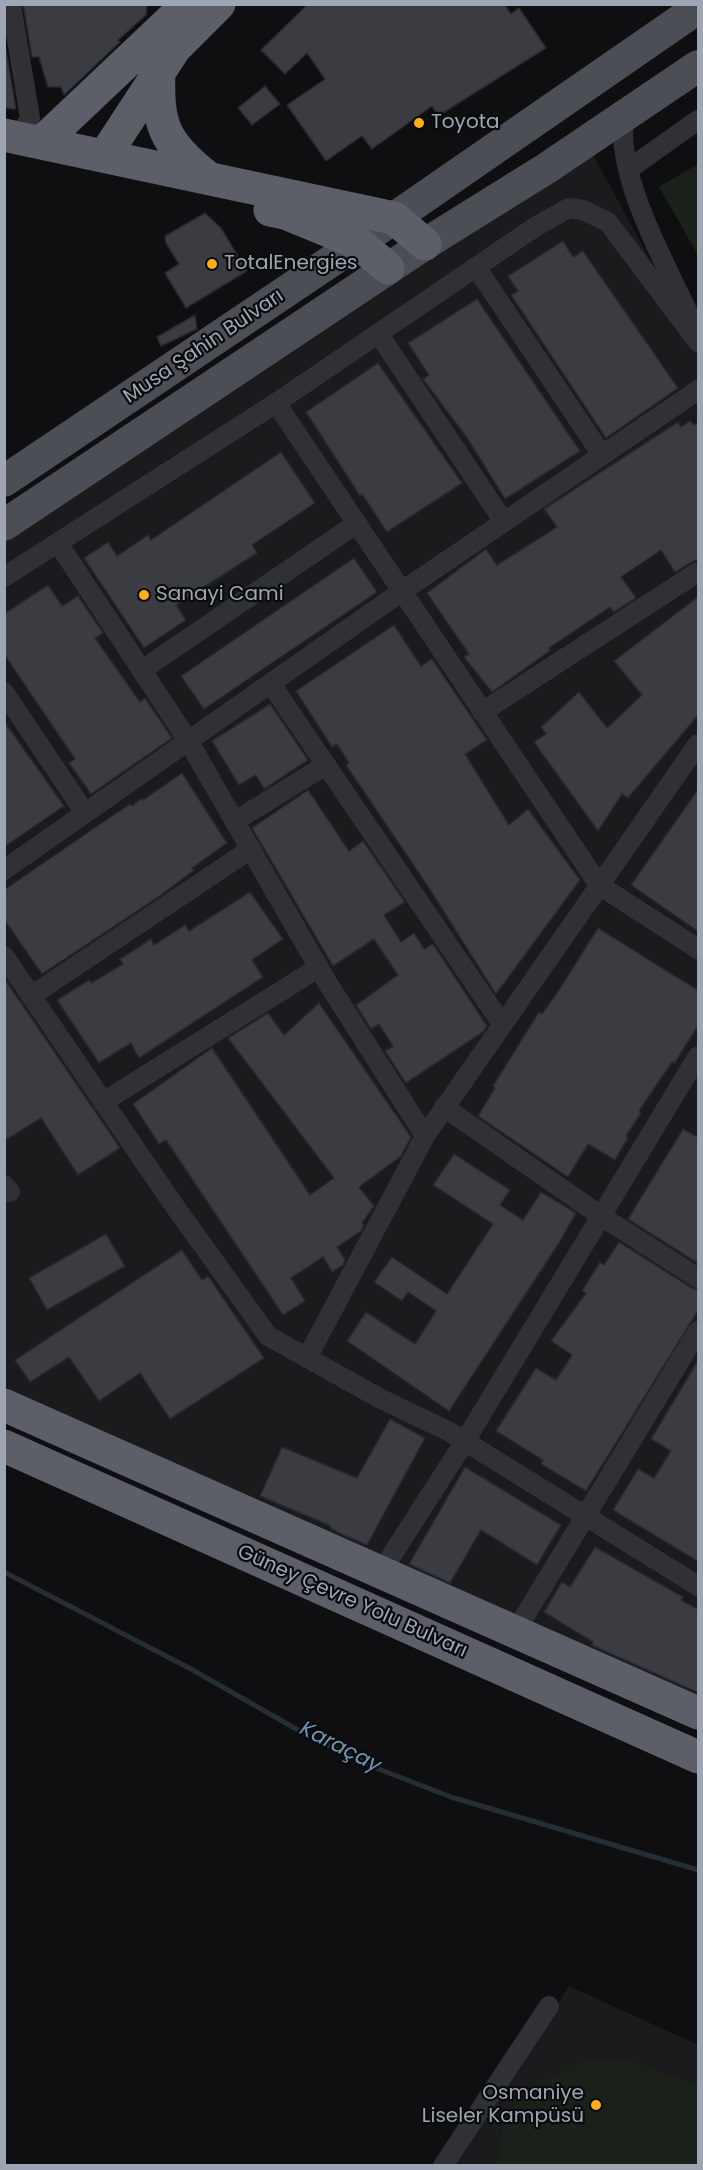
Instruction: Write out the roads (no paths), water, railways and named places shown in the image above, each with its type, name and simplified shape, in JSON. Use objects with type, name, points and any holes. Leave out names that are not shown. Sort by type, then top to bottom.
[{"type":"highway","points":[[17,142],[162,18],[188,4]]},
{"type":"highway","points":[[105,155],[159,69],[175,48],[219,4]]},
{"type":"highway","points":[[159,69],[159,116],[167,134],[188,162],[206,176]]},
{"type":"highway","points":[[17,142],[105,155],[394,218],[425,244]]},
{"type":"highway","points":[[17,142],[285,213],[358,243],[388,268]]},
{"type":"highway","name":"Güney Çevre Yolu Bulvarı","points":[[4,1405],[699,1713]]},
{"type":"highway","name":"Güney Çevre Yolu Bulvarı","points":[[4,1446],[699,1757]]},
{"type":"main road","name":"Musa Şahin Bulvarı","points":[[4,481],[358,243],[699,8]]},
{"type":"main road","name":"Musa Şahin Bulvarı","points":[[4,525],[388,268],[547,168],[699,66]]},
{"type":"street","points":[[11,4],[30,118],[17,142]]},
{"type":"street","points":[[624,116],[622,129],[632,189],[699,337]]},
{"type":"street","points":[[629,169],[699,120]]},
{"type":"street","points":[[4,577],[276,403],[476,267],[569,208],[583,210],[608,222],[699,342]]},
{"type":"street","points":[[476,267],[602,456]]},
{"type":"street","points":[[378,333],[504,522]]},
{"type":"street","points":[[4,870],[401,592],[699,390]]},
{"type":"street","points":[[276,403],[599,885],[699,949]]},
{"type":"street","points":[[142,670],[356,524]]},
{"type":"street","points":[[58,543],[189,742],[318,968],[425,1136]]},
{"type":"street","points":[[482,712],[699,572]]},
{"type":"street","points":[[271,684],[502,1024]]},
{"type":"street","points":[[4,692],[85,813]]},
{"type":"street","points":[[307,1358],[425,1136],[699,744]]},
{"type":"street","points":[[235,821],[326,765]]},
{"type":"street","points":[[31,996],[251,849]]},
{"type":"street","points":[[4,956],[103,1102],[268,1336],[465,1441],[699,1586]]},
{"type":"street","points":[[103,1102],[318,968]]},
{"type":"street","points":[[381,1572],[465,1441],[699,1056]]},
{"type":"street","points":[[444,1107],[601,1216],[699,1278]]},
{"type":"street","points":[[515,1632],[699,1331]]},
{"type":"street","points":[[443,2166],[549,2006]]},
{"type":"waterway","name":"Karaçay","points":[[4,1572],[191,1669],[305,1734],[376,1768],[451,1797],[698,1870]]},
{"type":"place","name":"Toyota","points":[[419,123]]},
{"type":"place","name":"TotalEnergies","points":[[212,264]]},
{"type":"place","name":"Sanayi Cami","points":[[144,595]]},
{"type":"place","name":"Osmaniye Liseler Kampüsü","points":[[596,2105]]}]
